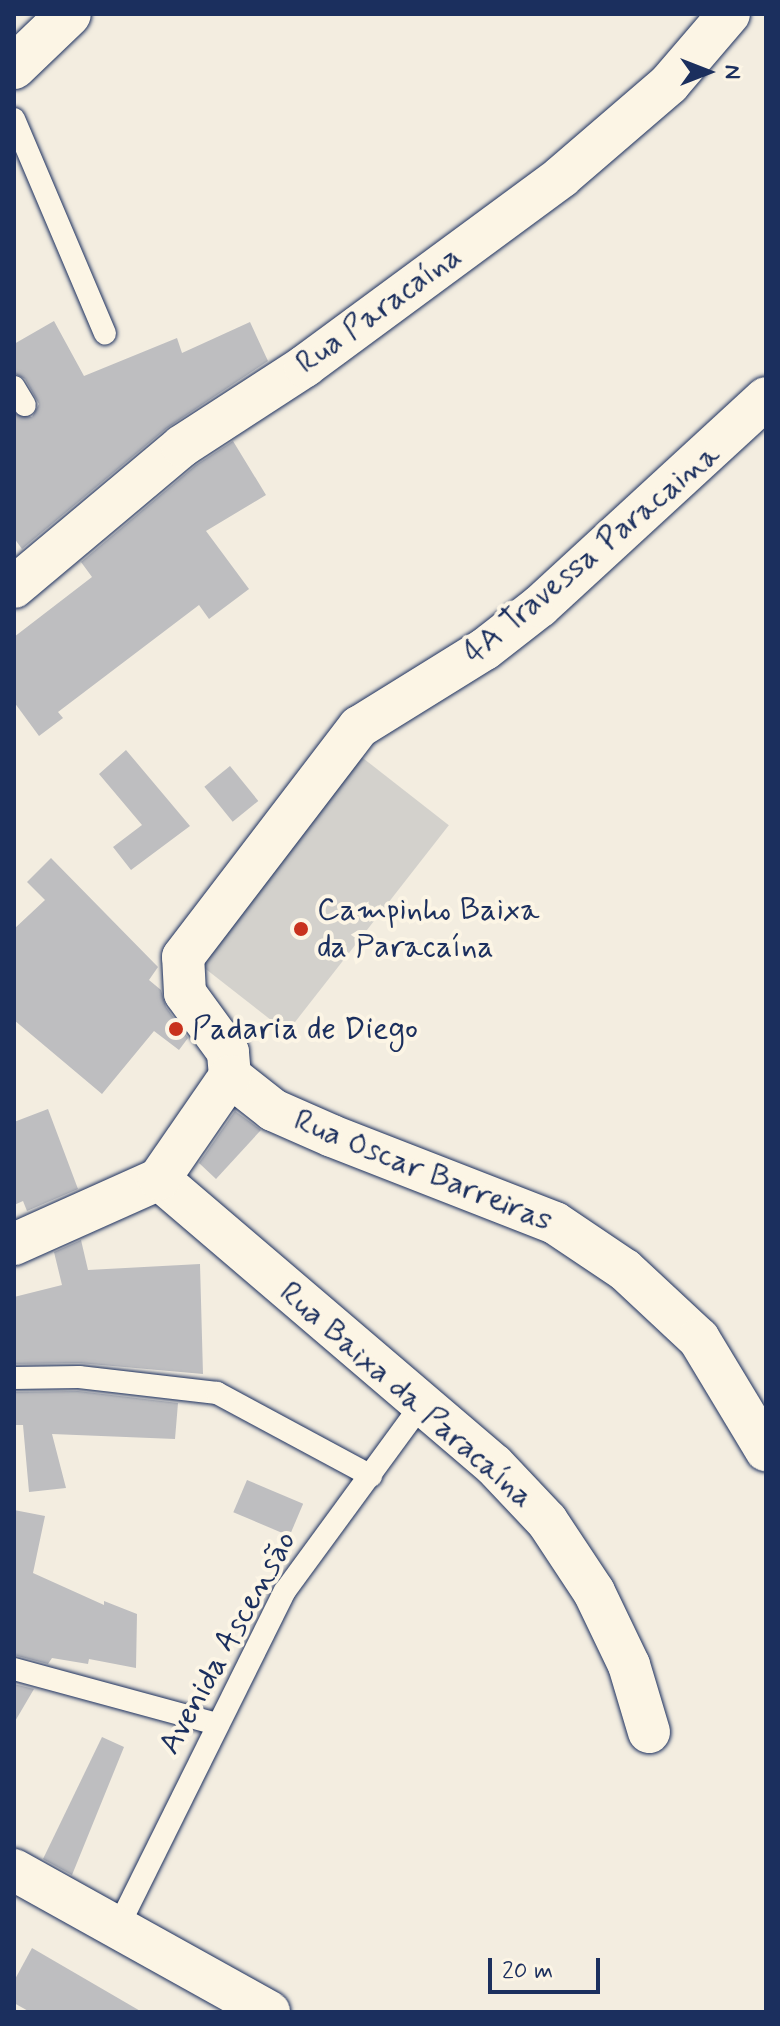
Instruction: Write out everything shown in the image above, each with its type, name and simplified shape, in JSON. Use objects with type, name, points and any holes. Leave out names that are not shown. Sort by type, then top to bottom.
[{"type":"main road","points":[[14,67],[69,14]]},
{"type":"street","name":"Rua Paracaína","points":[[14,587],[182,446],[305,366],[561,177],[669,84],[729,14]]},
{"type":"street","name":"4A Travessa Paracaina","points":[[230,1076],[228,1052],[185,993],[183,957],[359,727],[485,649],[540,606],[766,398]]},
{"type":"street","points":[[14,1244],[159,1179],[230,1076]]},
{"type":"street","name":"Rua Oscar Barreiras","points":[[230,1076],[273,1110],[555,1223],[625,1270],[699,1339],[766,1450]]},
{"type":"street","name":"Rua Baixa da Paracaína","points":[[159,1179],[494,1465],[547,1521],[594,1592],[623,1653],[649,1732]]},
{"type":"street","points":[[14,1870],[32,1896],[118,1927],[269,2012]]},
{"type":"lane","points":[[14,119],[105,333]]},
{"type":"lane","points":[[14,1378],[79,1377],[217,1393],[371,1476]]},
{"type":"lane","name":"Avenida Ascensão","points":[[118,1927],[285,1591],[421,1405]]},
{"type":"lane","points":[[14,1669],[217,1724]]},
{"type":"shaded area","points":[[359,755],[449,825],[287,1032],[197,962]]},
{"type":"building","points":[[54,321],[84,376],[177,338],[182,353],[250,322],[268,361],[167,428],[22,549],[14,538],[14,413],[32,417],[39,404],[25,379],[14,373],[14,344]]},
{"type":"building","points":[[233,441],[266,495],[206,531],[249,589],[209,619],[199,605],[58,712],[63,718],[39,736],[14,702],[14,637],[92,577],[81,562],[196,465]]},
{"type":"building","points":[[126,750],[190,826],[131,870],[113,847],[142,825],[99,774]]},
{"type":"building","points":[[230,766],[258,801],[233,822],[204,787]]},
{"type":"building","points":[[51,858],[158,967],[149,980],[161,990],[166,1007],[188,1038],[179,1050],[154,1031],[102,1094],[14,1020],[14,929],[45,900],[27,882]]},
{"type":"building","points":[[48,1109],[78,1189],[27,1211],[23,1201],[14,1205],[14,1122]]},
{"type":"building","points":[[235,1111],[261,1130],[216,1179],[199,1163]]},
{"type":"building","points":[[81,1240],[88,1270],[200,1264],[203,1374],[79,1363],[14,1364],[14,1297],[62,1285],[54,1252]]},
{"type":"building","points":[[78,1391],[178,1403],[175,1439],[52,1434],[66,1488],[29,1492],[23,1425],[14,1425],[14,1392]]},
{"type":"building","points":[[247,1480],[303,1504],[289,1536],[233,1512]]},
{"type":"building","points":[[14,1510],[45,1516],[33,1573],[104,1605],[104,1601],[137,1614],[136,1668],[89,1659],[88,1664],[52,1658],[48,1664],[14,1655]]},
{"type":"building","points":[[14,1684],[34,1689],[14,1723]]},
{"type":"building","points":[[102,1737],[124,1747],[72,1875],[43,1859]]},
{"type":"building","points":[[32,1948],[142,2012],[30,2012],[14,2003],[14,1981]]},
{"type":"place","name":"Campinho Baixa da Paracaína","points":[[301,929]]},
{"type":"place","name":"Padaria de Diego","points":[[176,1029]]}]
